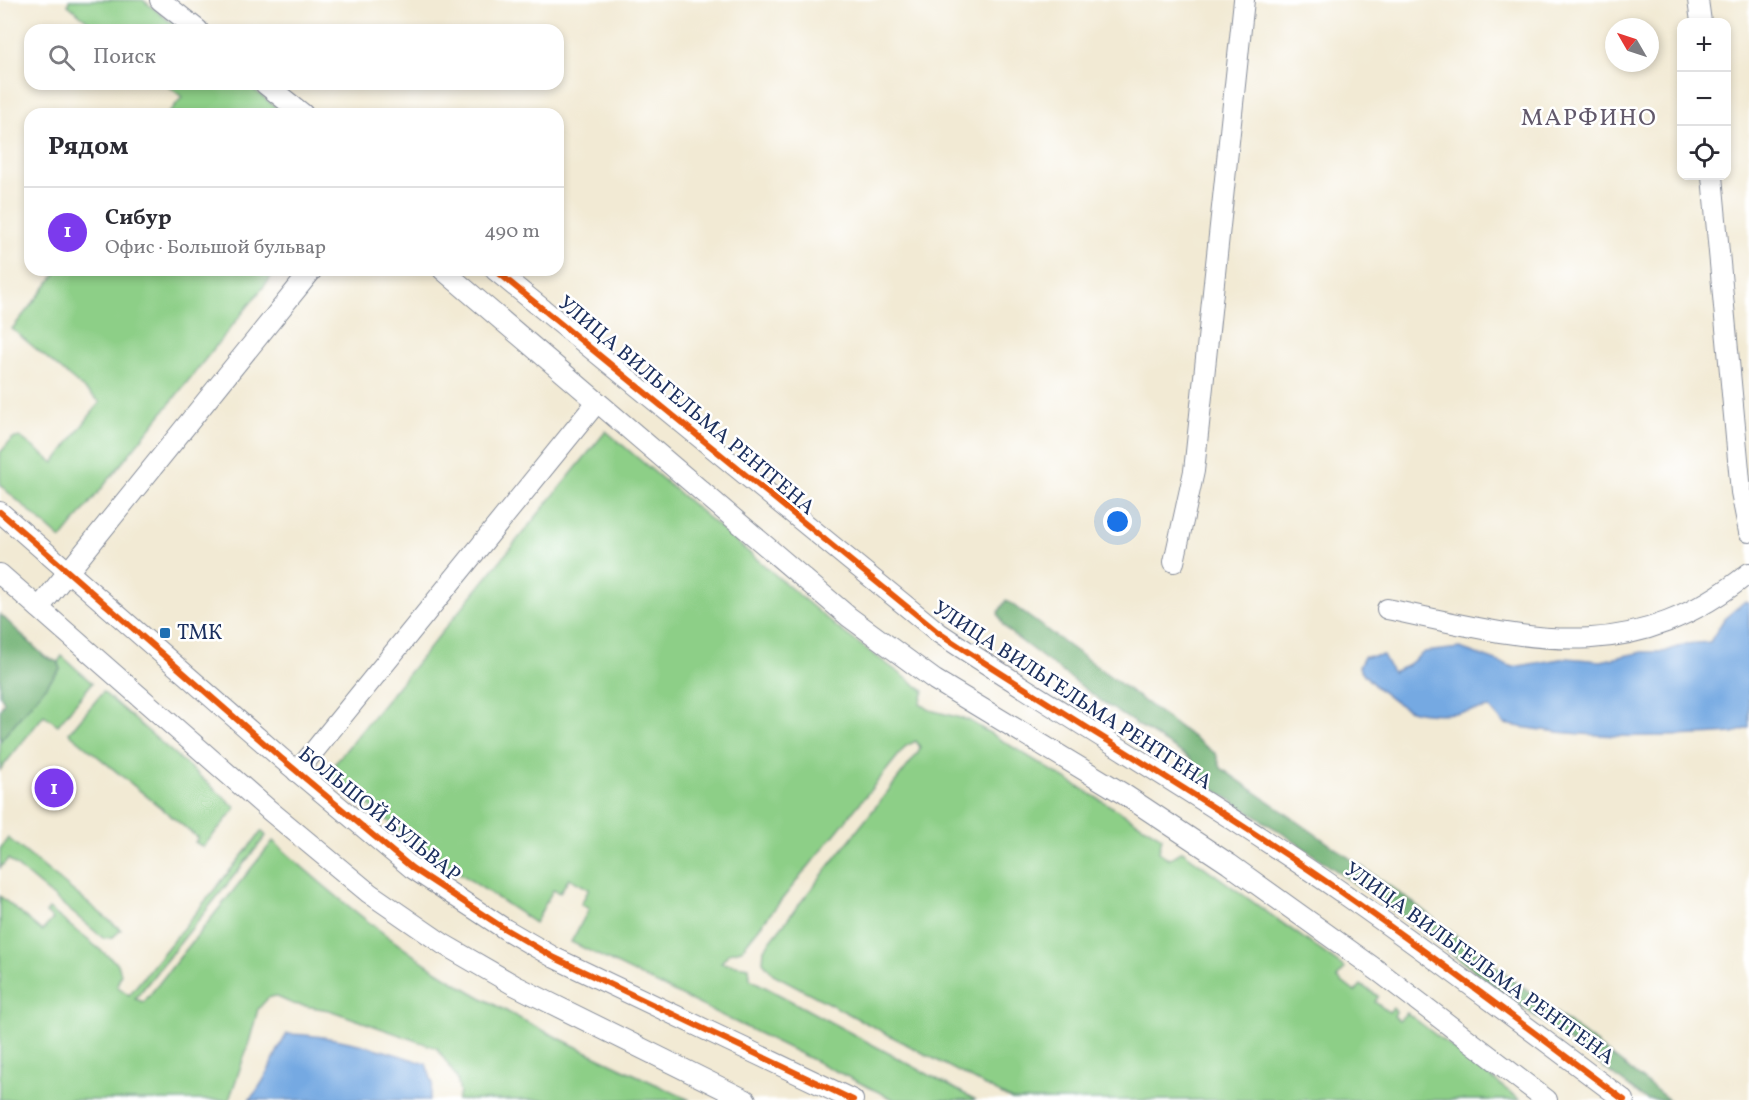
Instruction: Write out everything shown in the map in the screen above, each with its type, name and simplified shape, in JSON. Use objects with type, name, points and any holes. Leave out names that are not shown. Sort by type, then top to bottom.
[{"type":"street","points":[[160,0],[190,24]]},
{"type":"street","points":[[1174,562],[1194,471],[1244,0]]},
{"type":"street","points":[[1698,0],[1700,18]]},
{"type":"street","points":[[273,90],[296,108]]},
{"type":"street","points":[[1712,180],[1739,471],[1744,519],[1749,532]]},
{"type":"street","points":[[39,608],[307,276]]},
{"type":"street","points":[[450,276],[849,616],[921,670],[1197,842],[1381,973],[1547,1100]]},
{"type":"street","name":"УЛИЦА ВИЛЬГЕЛЬМА РЕНТГЕНА","points":[[502,276],[901,605],[939,633],[1009,681],[1205,801],[1350,898],[1624,1100]]},
{"type":"street","points":[[297,772],[597,402]]},
{"type":"street","name":"БОЛЬШОЙ БУЛЬВАР","points":[[0,512],[297,772],[412,868],[505,929],[555,958],[853,1100]]},
{"type":"street","points":[[1388,609],[1507,634],[1562,640],[1621,636],[1673,621],[1720,597],[1749,573]]},
{"type":"street","points":[[0,574],[268,810],[369,893],[443,944],[514,985],[746,1100]]},
{"type":"green space","points":[[69,0],[143,0],[173,24],[92,24],[68,5]]},
{"type":"green space","points":[[173,90],[254,90],[277,108],[173,108],[182,97]]},
{"type":"green space","points":[[54,276],[272,276],[61,539],[0,485],[0,453],[12,439],[20,437],[54,463],[100,402],[12,329]]},
{"type":"green space","points":[[606,431],[839,629],[924,691],[920,703],[930,710],[968,720],[1162,837],[1159,852],[1169,859],[1182,851],[1345,968],[1337,978],[1355,992],[1361,985],[1378,996],[1375,1002],[1389,1012],[1393,1008],[1396,1012],[1394,1016],[1399,1020],[1407,1013],[1520,1100],[1012,1100],[773,974],[763,962],[764,949],[918,753],[920,747],[916,741],[906,746],[741,950],[729,953],[721,963],[749,967],[750,979],[976,1100],[895,1100],[571,942],[589,909],[581,904],[589,889],[569,878],[560,893],[553,890],[535,923],[423,849],[328,772]]},
{"type":"green space","points":[[1006,600],[1216,754],[1221,768],[1415,904],[1669,1100],[1647,1100],[1401,916],[1285,835],[1204,783],[1191,759],[1105,704],[1013,635],[1003,625],[998,613]]},
{"type":"green space","points":[[0,614],[45,657],[58,662],[60,669],[0,741],[0,710],[4,702],[0,695]]},
{"type":"green space","points":[[62,656],[92,683],[58,725],[44,715],[0,770],[0,741],[60,669],[58,662]]},
{"type":"green space","points":[[103,692],[234,806],[235,809],[203,847],[195,842],[198,838],[69,733]]},
{"type":"green space","points":[[262,831],[266,836],[135,999],[144,1002],[273,841],[360,915],[453,981],[540,1029],[690,1100],[457,1100],[460,1093],[457,1078],[437,1048],[329,1010],[293,1004],[275,996],[268,998],[258,1009],[229,1100],[0,1100],[0,896],[42,931],[53,919],[46,913],[49,909],[118,964],[121,974],[117,986],[129,995]]},
{"type":"green space","points":[[8,838],[121,930],[113,937],[103,938],[8,859],[0,868],[0,849]]},
{"type":"water","points":[[1744,602],[1749,603],[1749,728],[1733,733],[1675,736],[1590,735],[1504,724],[1490,708],[1452,713],[1423,713],[1407,709],[1392,699],[1369,680],[1359,667],[1364,657],[1383,655],[1392,672],[1407,666],[1424,652],[1460,648],[1513,667],[1566,658],[1601,661],[1642,652],[1664,652],[1686,644],[1710,642],[1724,619]]},
{"type":"water","points":[[287,1034],[340,1040],[426,1064],[433,1084],[429,1100],[249,1100],[261,1084]]},
{"type":"cycle path","points":[[502,276],[939,633],[1197,797],[1350,898],[1624,1100]]},
{"type":"cycle path","points":[[0,512],[281,758],[412,868],[505,929],[555,958],[853,1100]]},
{"type":"place","name":"ТМК","points":[[165,633]]},
{"type":"place","name":"Сибур","points":[[54,788]]},
{"type":"district","name":"МАРФИНО","points":[[1589,119]]}]
